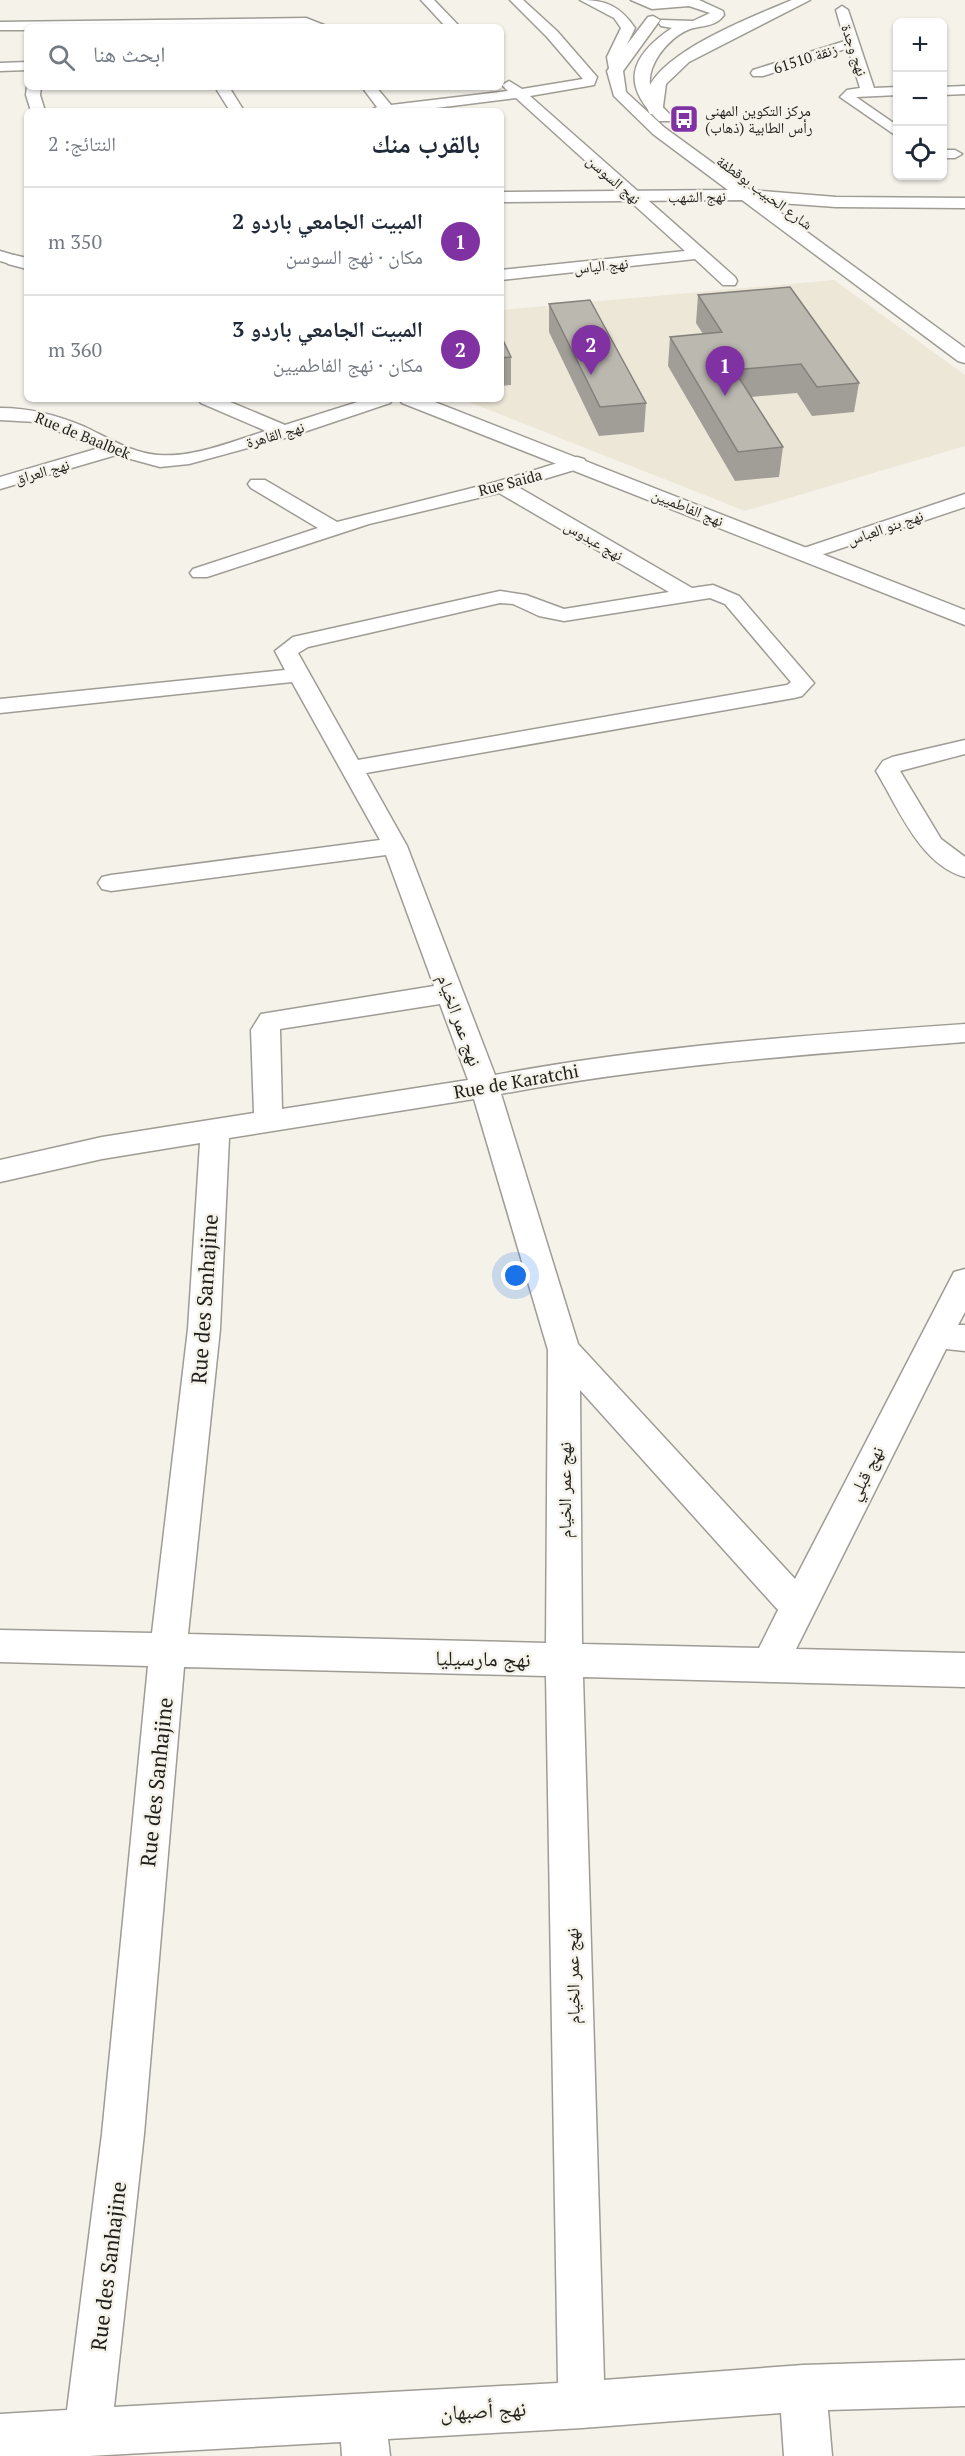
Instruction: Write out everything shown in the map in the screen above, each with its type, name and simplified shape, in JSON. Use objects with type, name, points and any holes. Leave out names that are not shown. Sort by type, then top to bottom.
[{"type":"main road","points":[[587,0],[619,15],[628,27],[614,57],[615,71]]},
{"type":"main road","points":[[648,8],[687,25],[783,0]]},
{"type":"main road","points":[[656,111],[655,93],[669,69],[712,44],[803,0]]},
{"type":"main road","points":[[615,71],[648,8],[677,1],[711,7],[716,11],[714,19]]},
{"type":"main road","name":"شارع الحبيب بوقطفة","points":[[687,25],[660,44],[648,57],[641,71],[641,86],[656,111],[965,336]]},
{"type":"main road","name":"شارع الحبيب بوقطفة","points":[[615,71],[619,93],[659,131],[965,357]]},
{"type":"main road","name":"نهج الشهب","points":[[504,197],[745,195],[836,202],[965,203]]},
{"type":"main road","name":"نهج الفاطميين","points":[[417,402],[577,463],[965,618]]},
{"type":"street","points":[[427,0],[450,24]]},
{"type":"street","points":[[407,108],[585,84],[591,80],[552,34],[516,0]]},
{"type":"street","points":[[175,8],[182,24]]},
{"type":"street","name":"نهج وجدة","points":[[842,10],[868,91]]},
{"type":"street","points":[[244,24],[306,22],[312,24]]},
{"type":"street","points":[[0,26],[24,26]]},
{"type":"street","name":"زنقة 61510","points":[[758,73],[851,43]]},
{"type":"street","points":[[0,67],[24,66]]},
{"type":"street","name":"نهج السوسن","points":[[504,79],[729,281]]},
{"type":"street","points":[[34,90],[37,108]]},
{"type":"street","points":[[224,90],[235,108]]},
{"type":"street","points":[[371,90],[381,108]]},
{"type":"street","points":[[947,91],[965,90]]},
{"type":"street","points":[[893,91],[852,93],[847,97],[893,130]]},
{"type":"street","name":"نهج الياس","points":[[504,275],[700,254]]},
{"type":"street","points":[[214,402],[285,432]]},
{"type":"street","name":"نهج القاهرة","points":[[165,462],[285,432],[375,402]]},
{"type":"street","name":"Rue de Baalbek","points":[[0,414],[19,412],[40,416],[139,458],[165,462]]},
{"type":"street","name":"نهج العراق","points":[[0,483],[118,450]]},
{"type":"street","name":"Rue Saida","points":[[200,573],[335,529],[442,499],[502,486],[577,463]]},
{"type":"street","points":[[258,484],[335,529]]},
{"type":"street","name":"نهج عبدوس","points":[[502,486],[686,593]]},
{"type":"street","name":"نهج بنو العباس","points":[[805,554],[965,500]]},
{"type":"street","points":[[351,768],[794,691],[801,687],[801,678],[732,600],[713,591],[686,593]]},
{"type":"street","name":"نهج عمر الخيام","points":[[582,2405],[564,1659],[564,1350],[485,1087],[395,846],[286,651],[287,648],[301,642],[500,597],[525,599],[545,612],[564,615],[686,593]]},
{"type":"street","points":[[0,706],[298,675]]},
{"type":"street","points":[[965,747],[900,762],[891,766],[888,771],[932,844],[965,869]]},
{"type":"street","points":[[111,883],[395,846]]},
{"type":"street","points":[[268,1121],[265,1030],[272,1021],[450,993]]},
{"type":"street","name":"Rue de Karatchi","points":[[0,1171],[102,1148],[485,1087],[565,1072],[801,1045],[965,1033]]},
{"type":"street","name":"Rue des Sanhajine","points":[[88,2433],[123,2134],[168,1650],[204,1329],[215,1131]]},
{"type":"street","name":"نهج قبلي","points":[[768,1667],[797,1606],[950,1337],[965,1281]]},
{"type":"street","points":[[564,1350],[797,1606]]},
{"type":"street","name":"نهج مارسيليا","points":[[0,1646],[564,1659],[768,1667],[965,1670]]},
{"type":"street","name":"نهج أصبهان","points":[[0,2437],[88,2433],[364,2437],[582,2405],[803,2388],[965,2383]]},
{"type":"street","points":[[803,2388],[808,2456]]},
{"type":"shaded area","points":[[834,280],[965,375],[965,446],[745,511],[469,402],[504,402],[504,310]]},
{"type":"building","points":[[790,287],[859,383],[817,387],[801,364],[734,370],[783,447],[738,452],[670,337],[722,332],[698,295]]},
{"type":"building","points":[[590,300],[646,403],[600,407],[549,304]]},
{"type":"building","points":[[504,342],[511,357],[504,358]]},
{"type":"place","name":"مركز التكوين المهني رأس الطابية (ذهاب)","points":[[684,119]]},
{"type":"place","name":"المبيت الجامعي باردو 3","points":[[591,375]]},
{"type":"place","name":"المبيت الجامعي باردو 2","points":[[725,396]]}]
